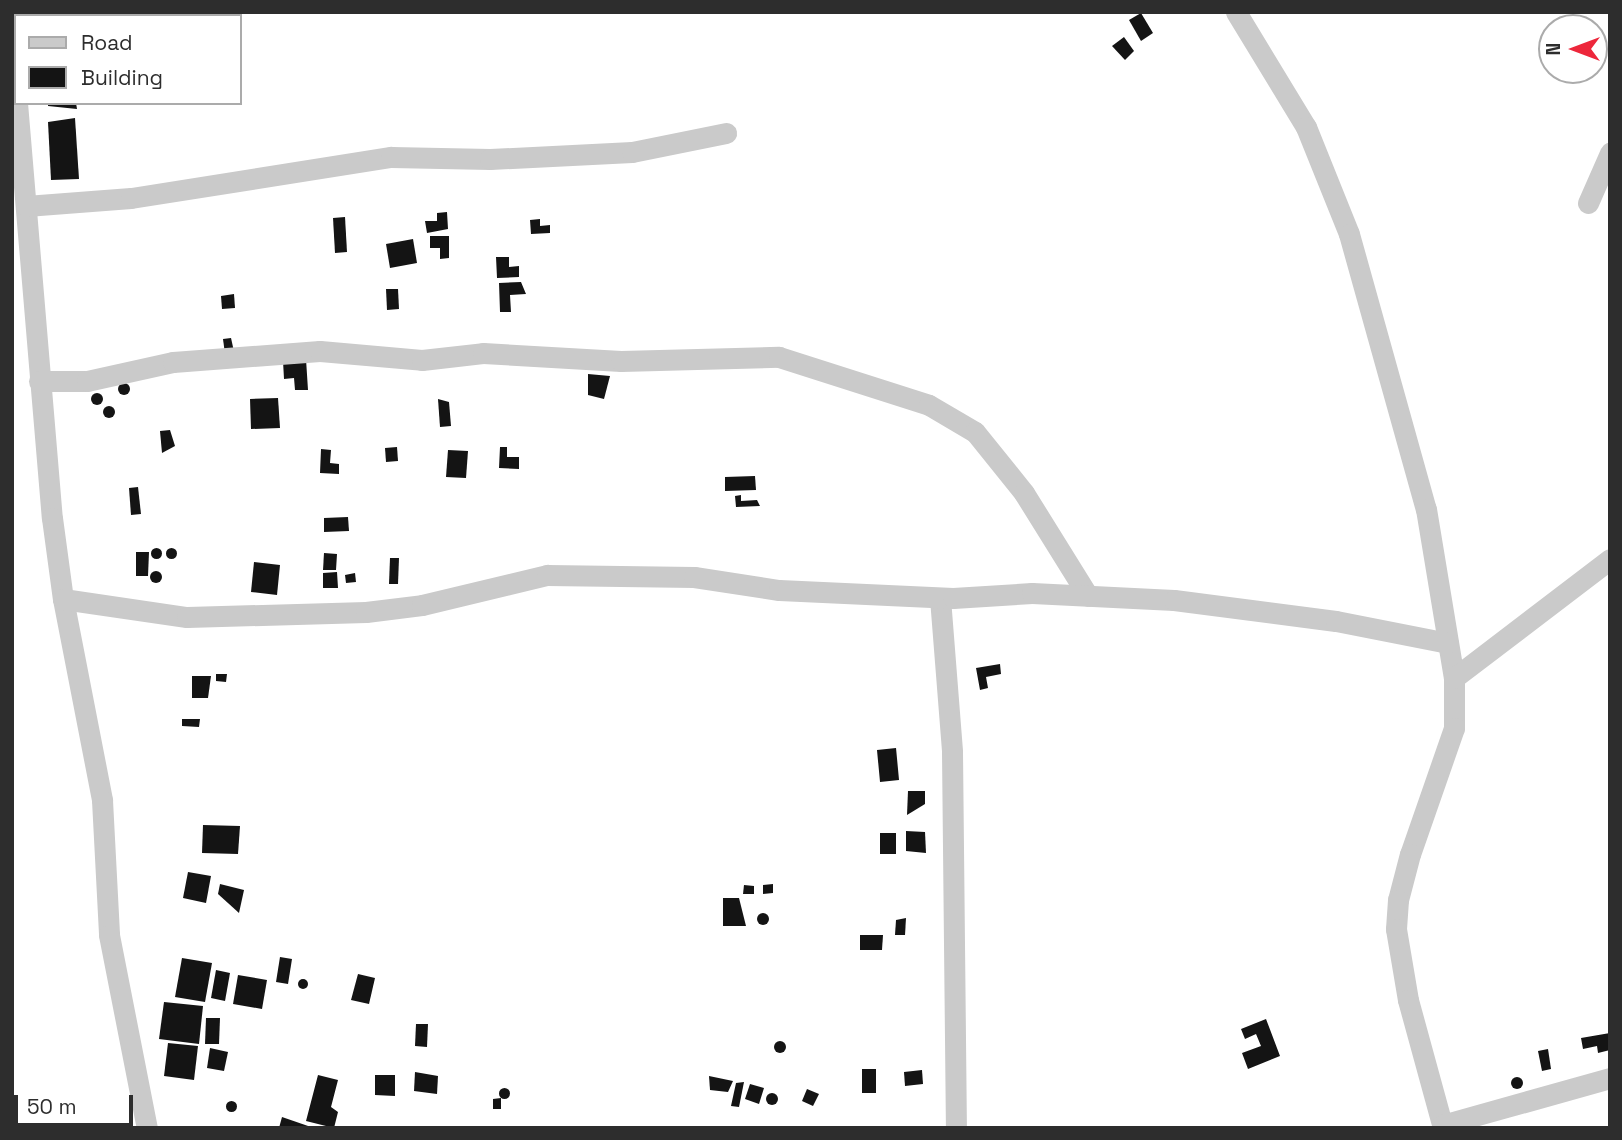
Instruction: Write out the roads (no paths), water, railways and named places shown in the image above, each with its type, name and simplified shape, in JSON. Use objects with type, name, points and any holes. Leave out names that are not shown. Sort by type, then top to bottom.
[{"type":"street","points":[[1236,12],[1306,127],[1349,234],[1426,509],[1454,678],[1454,728],[1410,854],[1398,900],[1396,929],[1405,987],[1443,1126],[1610,1079]]},
{"type":"street","points":[[12,17],[14,48]]},
{"type":"street","points":[[17,105],[39,381],[62,599],[102,800],[109,935],[147,1128]]},
{"type":"street","points":[[26,206],[131,198],[391,157],[490,159],[632,152],[726,133]]},
{"type":"street","points":[[1588,203],[1610,153]]},
{"type":"street","points":[[39,381],[87,381],[173,362],[320,351],[422,360],[483,353],[621,361],[779,357],[929,405],[975,432],[1024,493],[1088,596]]},
{"type":"street","points":[[1454,678],[1610,559]]},
{"type":"street","points":[[62,599],[187,617],[366,612],[422,605],[547,575],[694,577],[779,590],[940,598],[1032,593],[1174,600],[1336,621],[1448,643]]},
{"type":"street","points":[[940,598],[952,752],[956,1128]]}]
